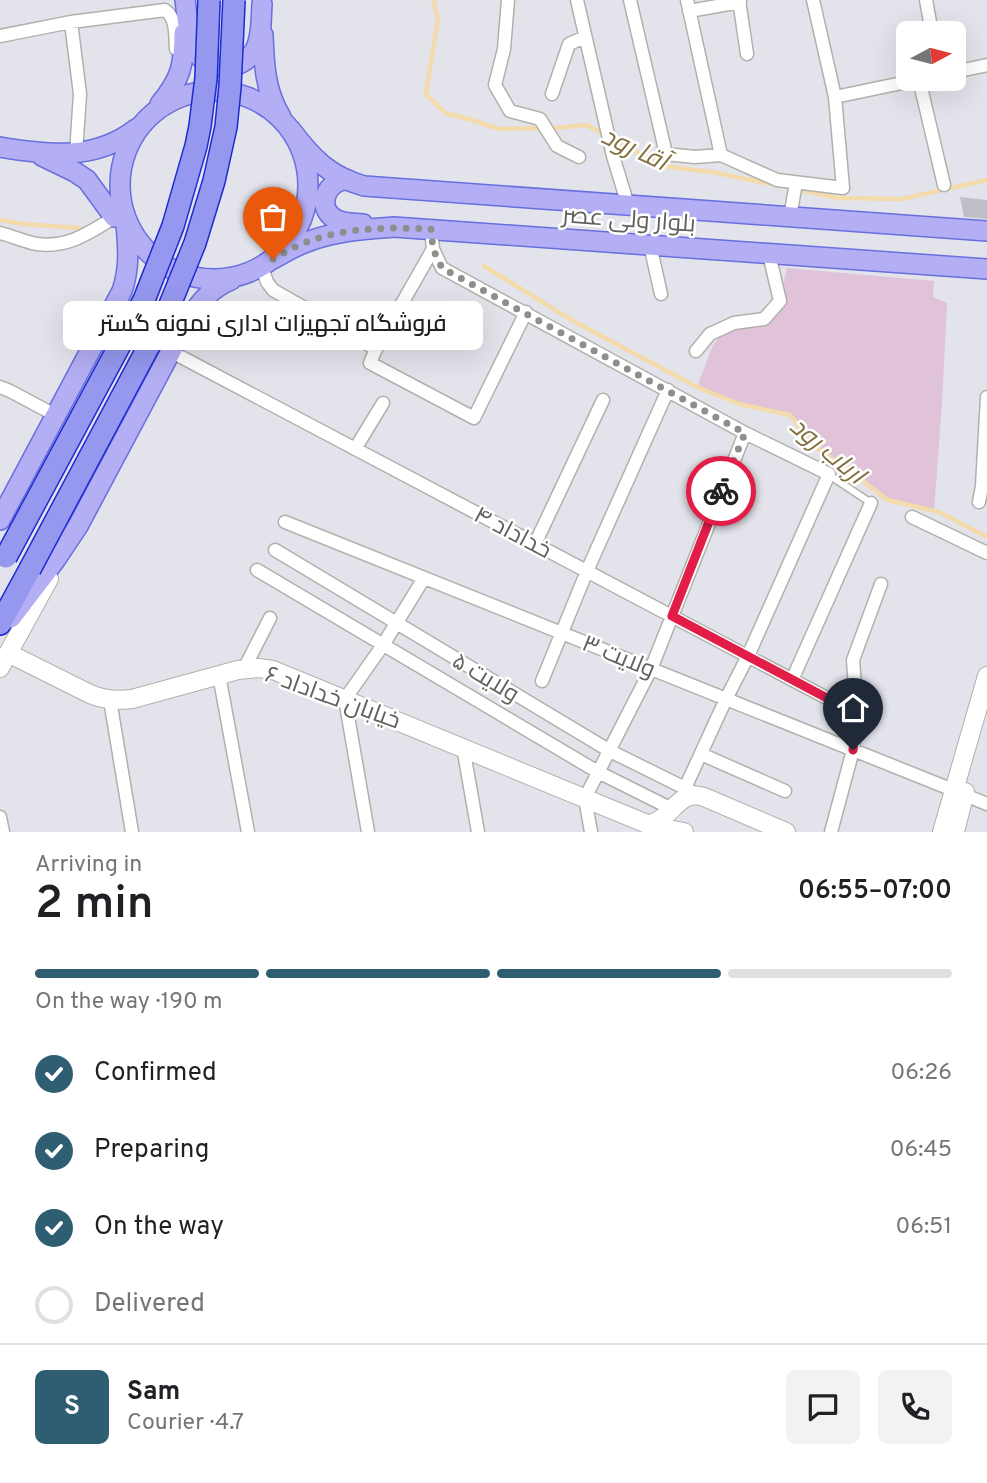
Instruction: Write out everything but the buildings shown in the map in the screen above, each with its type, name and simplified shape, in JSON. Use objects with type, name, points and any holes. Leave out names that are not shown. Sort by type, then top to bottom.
[{"type":"highway","points":[[3,563],[144,300],[173,226],[200,126],[206,78],[209,0]]},
{"type":"highway","points":[[0,624],[133,379],[177,291],[195,243],[214,181],[226,127],[234,0]]},
{"type":"main road","points":[[185,0],[196,52],[207,63],[222,67],[245,61],[255,49],[262,2]]},
{"type":"main road","points":[[0,520],[122,291],[128,271],[129,253],[121,215],[122,164],[133,137],[178,79],[183,56],[185,0]]},
{"type":"main road","points":[[4,661],[186,323],[214,288],[268,263],[286,247],[303,216],[308,198],[306,163],[300,146],[272,100],[265,74],[262,2]]},
{"type":"main road","points":[[0,147],[35,153],[76,153],[108,146],[125,138],[166,104],[183,96],[202,92],[240,94],[272,111],[288,127]]},
{"type":"main road","name":"بلوار ولی عصر","points":[[288,127],[317,162],[348,180],[372,187],[987,231]]},
{"type":"main road","points":[[35,153],[87,180],[121,215],[141,245],[155,259],[171,269],[206,280],[242,276]]},
{"type":"main road","points":[[348,180],[335,182],[328,190],[324,200],[329,215],[340,221],[394,227]]},
{"type":"main road","name":"بلوار ولی عصر","points":[[268,263],[296,246],[313,240],[394,227],[987,270]]},
{"type":"main road","points":[[117,300],[130,285],[138,281],[163,279],[171,283],[183,296],[186,323]]},
{"type":"main road","points":[[0,633],[78,526]]},
{"type":"main road","name":"خیابان خداداد ۶","points":[[4,661],[110,700],[132,699],[244,669],[265,668],[281,672],[651,825],[685,832]]},
{"type":"main road","points":[[955,832],[959,792],[987,676]]},
{"type":"main road","points":[[942,832],[987,715]]},
{"type":"main road","points":[[651,825],[661,820],[693,792],[786,832]]},
{"type":"main road","points":[[672,809],[685,832]]},
{"type":"street","points":[[508,0],[504,49],[495,85],[510,111],[540,119],[557,146],[579,157]]},
{"type":"street","points":[[577,0],[613,156],[628,205]]},
{"type":"street","points":[[630,0],[666,154],[695,157],[721,155],[795,188],[843,188],[835,97],[813,0]]},
{"type":"street","points":[[926,0],[930,21]]},
{"type":"street","points":[[721,155],[688,5],[739,1],[747,54]]},
{"type":"street","points":[[0,36],[71,22],[165,10],[174,22],[178,79]]},
{"type":"street","points":[[71,22],[80,94],[76,153]]},
{"type":"street","points":[[552,94],[569,44],[585,37]]},
{"type":"street","points":[[966,69],[987,65]]},
{"type":"street","points":[[835,97],[896,84]]},
{"type":"street","points":[[923,91],[944,185]]},
{"type":"street","points":[[789,217],[795,188]]},
{"type":"street","points":[[0,233],[37,244],[56,244],[87,235],[121,215]]},
{"type":"street","points":[[431,229],[433,249],[442,268],[745,433],[829,474],[701,754],[693,792]]},
{"type":"street","points":[[650,245],[661,294]]},
{"type":"street","points":[[433,249],[370,363],[474,418],[526,312]]},
{"type":"street","points":[[696,351],[710,334],[734,323],[764,319],[780,301],[769,254]]},
{"type":"street","points":[[268,263],[267,282],[272,290],[376,349]]},
{"type":"street","name":"خداداد ۴","points":[[170,351],[857,714]]},
{"type":"street","points":[[0,387],[57,416]]},
{"type":"street","points":[[542,681],[587,571],[668,390]]},
{"type":"street","points":[[979,502],[987,397]]},
{"type":"street","points":[[535,544],[603,400]]},
{"type":"street","points":[[355,449],[383,403]]},
{"type":"street","points":[[591,832],[585,798],[651,669],[745,433]]},
{"type":"street","points":[[792,680],[871,503]]},
{"type":"street","points":[[912,517],[987,553]]},
{"type":"street","name":"ولایت ۳","points":[[285,522],[987,804]]},
{"type":"street","name":"ولایت ۵","points":[[275,550],[610,751],[693,792]]},
{"type":"street","name":"ولایت ۵","points":[[257,570],[598,772],[672,809]]},
{"type":"street","points":[[368,832],[345,699],[397,624],[424,578]]},
{"type":"street","points":[[831,832],[853,750],[857,714],[853,660],[881,584]]},
{"type":"street","points":[[244,669],[270,618]]},
{"type":"street","points":[[219,675],[248,832]]},
{"type":"street","points":[[110,700],[132,832]]},
{"type":"street","points":[[463,747],[478,832]]},
{"type":"street","points":[[701,754],[785,791]]},
{"type":"street","points":[[0,817],[3,832]]},
{"type":"lane","points":[[829,474],[871,503]]},
{"type":"shaded area","points":[[787,268],[934,281],[933,297],[947,303],[934,511],[888,500],[815,446],[790,415],[737,404],[697,387],[713,345],[730,325],[765,319],[779,302]]},
{"type":"waterway","name":"آقا رود","points":[[433,0],[438,18],[426,94],[445,113],[499,129],[586,125],[604,134]]},
{"type":"waterway","name":"آقا رود","points":[[612,138],[662,166],[712,172],[776,185]]},
{"type":"waterway","name":"آقا رود","points":[[795,189],[838,198],[902,199],[987,180]]},
{"type":"waterway","name":"ارباب رود","points":[[0,220],[80,228]]},
{"type":"waterway","name":"ارباب رود","points":[[484,266],[575,322],[697,387],[739,404],[790,415],[815,446],[888,500],[939,512],[987,537]]},
{"type":"way so far","points":[[273,259],[296,246],[339,234],[394,227],[431,229],[433,249],[442,268],[745,433],[721,491]]},
{"type":"place","name":"فروشگاه تجهیزات اداری نمونه گستر","points":[[273,259]]},
{"type":"route","points":[[721,491],[672,616],[857,714],[853,750]]}]
